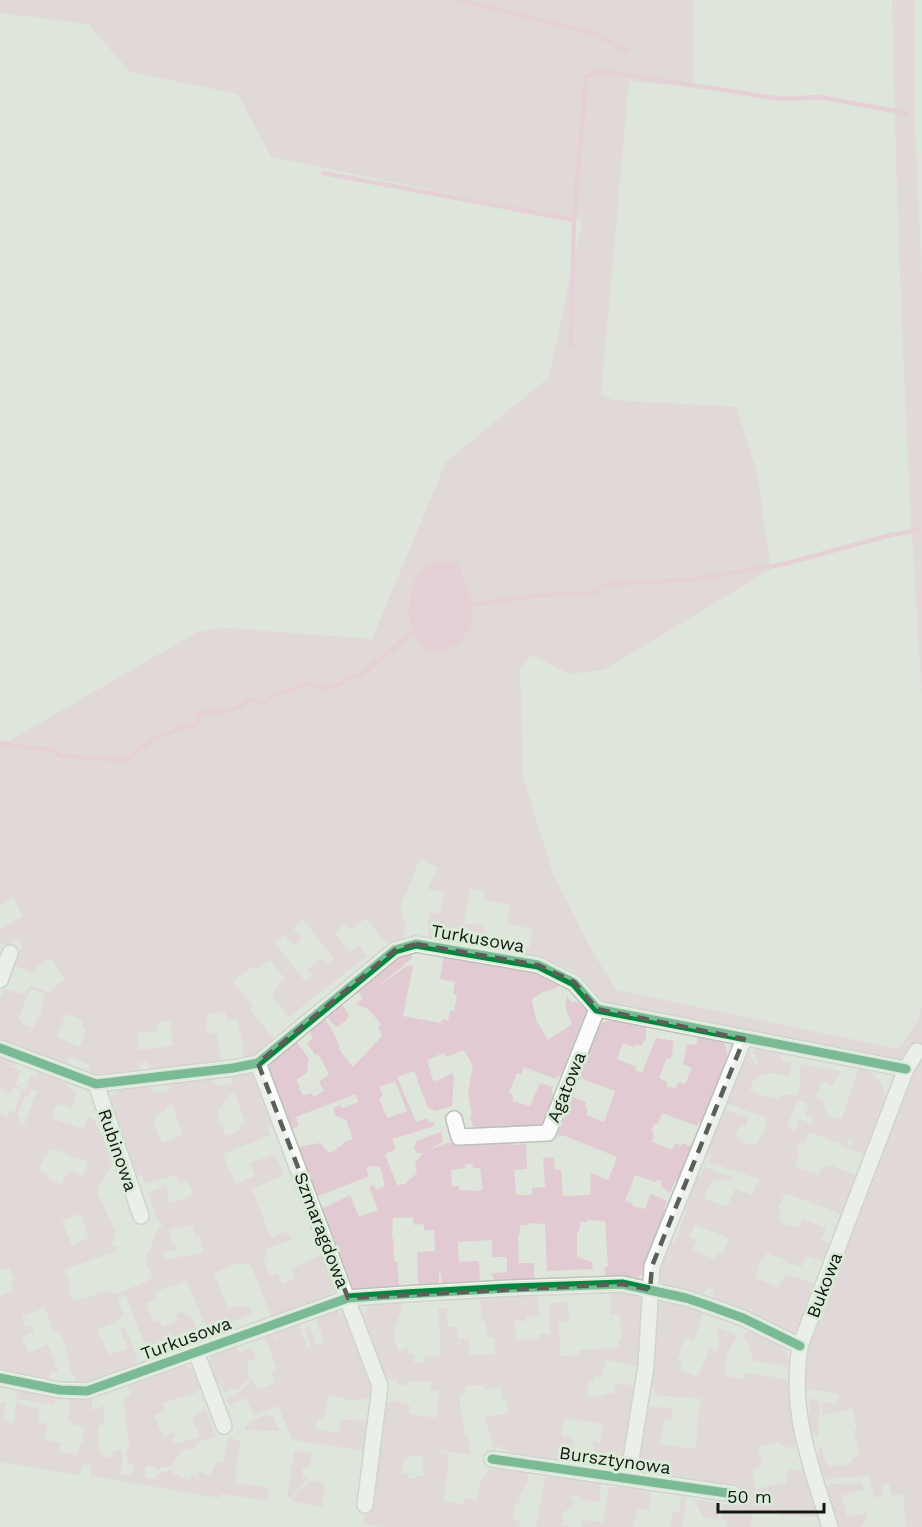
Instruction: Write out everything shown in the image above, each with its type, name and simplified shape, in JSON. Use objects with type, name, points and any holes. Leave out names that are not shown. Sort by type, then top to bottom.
[{"type":"street","name":"Turkusowa","points":[[0,1048],[96,1084],[258,1063],[395,950],[416,944],[538,965],[574,982],[597,1009]]},
{"type":"street","points":[[0,980],[10,953]]},
{"type":"street","points":[[597,1009],[906,1069]]},
{"type":"street","name":"Agatowa","points":[[454,1119],[459,1137],[548,1133],[597,1009]]},
{"type":"street","name":"Bursztynowa","points":[[628,1478],[646,1366],[652,1266],[744,1039]]},
{"type":"street","name":"Bukowa","points":[[830,1527],[798,1419],[797,1366],[800,1346],[906,1069],[917,1051]]},
{"type":"street","name":"Szmaragdowa","points":[[258,1063],[380,1386],[365,1505]]},
{"type":"street","name":"Rubinowa","points":[[96,1084],[141,1216]]},
{"type":"street","name":"Turkusowa","points":[[0,1378],[60,1390],[87,1391],[348,1298],[511,1288],[622,1284],[686,1298],[743,1318],[800,1346]]},
{"type":"street","points":[[196,1352],[224,1426]]},
{"type":"street","name":"Bursztynowa","points":[[492,1459],[734,1494]]},
{"type":"highlighted area","points":[[416,944],[538,965],[574,982],[597,1009],[744,1039],[652,1266],[650,1290],[622,1284],[348,1298],[258,1063],[395,950]]},
{"type":"shaded area","points":[[0,0],[693,0],[693,87],[629,81],[601,395],[614,400],[736,407],[757,472],[771,569],[604,670],[569,674],[532,655],[520,668],[523,777],[553,874],[593,953],[617,990],[898,1049],[918,1021],[922,1006],[922,1527],[906,1527],[903,1494],[892,1495],[889,1484],[881,1486],[883,1496],[875,1498],[869,1476],[827,1479],[824,1476],[818,1460],[819,1448],[821,1447],[828,1467],[846,1466],[852,1458],[860,1457],[854,1430],[857,1428],[852,1409],[823,1415],[821,1401],[836,1404],[839,1395],[806,1390],[802,1358],[916,1064],[674,1019],[604,1003],[571,969],[547,961],[507,953],[508,944],[529,948],[533,929],[507,924],[510,905],[484,900],[485,891],[470,889],[464,923],[484,926],[483,931],[489,932],[486,950],[428,939],[429,912],[440,914],[444,892],[427,889],[438,868],[425,861],[419,861],[400,908],[406,924],[403,939],[399,942],[385,942],[366,918],[351,930],[345,924],[335,933],[350,952],[359,945],[367,956],[289,1017],[272,996],[277,986],[285,979],[270,960],[257,969],[254,966],[233,981],[253,1006],[250,1009],[275,1041],[247,1059],[244,1056],[238,1020],[227,1021],[225,1012],[206,1014],[205,1024],[208,1034],[217,1033],[221,1062],[150,1072],[148,1062],[139,1063],[140,1072],[98,1076],[90,1074],[88,1064],[69,1057],[66,1065],[0,1039],[0,1000],[4,989],[24,994],[31,986],[51,993],[51,989],[65,980],[51,958],[37,967],[33,973],[14,966],[22,946],[17,939],[9,944],[2,945],[0,942],[0,930],[23,916],[13,898],[0,904],[0,746],[199,631],[227,628],[372,639],[446,462],[549,377],[582,221],[271,157],[238,94],[130,72],[88,24],[0,13]],"holes":[[[303,920],[334,959],[327,964],[322,958],[307,970],[312,976],[305,981],[275,943],[285,935],[294,946],[302,939],[293,928]],[[30,989],[45,994],[40,1011],[42,1012],[33,1028],[18,1019]],[[66,1014],[83,1020],[81,1027],[86,1030],[80,1047],[57,1037]],[[170,1021],[173,1046],[139,1050],[137,1033],[158,1031],[157,1023]]]},
{"type":"shaded area","points":[[892,0],[915,0],[915,129],[922,277],[922,696],[903,348]]},
{"type":"shaded area","points":[[438,561],[458,563],[472,600],[473,623],[460,643],[440,652],[426,651],[418,641],[410,622],[409,613],[411,593],[418,571]]},
{"type":"shaded area","points":[[411,952],[412,958],[379,986],[408,965],[413,966],[403,1016],[441,1023],[442,1019],[448,1021],[450,1011],[454,1011],[457,995],[453,994],[455,982],[440,979],[444,955],[536,971],[564,983],[539,994],[532,1000],[536,1020],[548,1040],[572,1024],[565,1007],[567,995],[571,1002],[577,1002],[587,1010],[588,1020],[563,1078],[558,1076],[556,1079],[524,1067],[521,1074],[517,1073],[509,1093],[513,1095],[513,1101],[530,1106],[540,1083],[553,1087],[551,1092],[556,1096],[541,1127],[474,1129],[470,1117],[472,1116],[468,1093],[473,1066],[464,1050],[446,1057],[444,1053],[427,1060],[433,1080],[437,1081],[452,1073],[454,1076],[452,1106],[436,1111],[428,1108],[414,1071],[397,1077],[416,1122],[427,1118],[429,1123],[434,1122],[435,1126],[392,1139],[396,1149],[385,1154],[397,1185],[405,1184],[417,1173],[415,1163],[423,1153],[417,1153],[414,1148],[416,1141],[441,1132],[443,1142],[426,1151],[447,1143],[510,1141],[511,1145],[526,1144],[527,1169],[514,1170],[516,1195],[532,1195],[532,1188],[545,1187],[543,1158],[554,1157],[555,1170],[561,1170],[563,1196],[590,1195],[591,1173],[608,1180],[617,1157],[565,1136],[557,1135],[573,1097],[586,1102],[585,1107],[588,1109],[586,1115],[604,1122],[615,1091],[580,1078],[581,1075],[576,1074],[598,1025],[615,1020],[646,1026],[646,1037],[642,1046],[635,1044],[634,1047],[623,1043],[617,1059],[636,1067],[635,1070],[642,1073],[656,1038],[674,1041],[671,1059],[667,1058],[659,1078],[666,1081],[667,1087],[676,1088],[678,1082],[685,1084],[692,1068],[683,1064],[687,1044],[696,1045],[698,1036],[719,1040],[726,1047],[727,1056],[722,1081],[704,1124],[699,1122],[697,1126],[662,1113],[658,1124],[656,1123],[651,1130],[654,1134],[652,1142],[672,1150],[675,1143],[693,1147],[681,1184],[675,1181],[670,1193],[662,1187],[662,1181],[657,1179],[655,1182],[635,1175],[625,1201],[645,1209],[651,1194],[667,1201],[664,1209],[667,1212],[651,1259],[635,1280],[606,1278],[604,1268],[608,1266],[605,1221],[587,1220],[587,1222],[580,1222],[580,1229],[577,1233],[577,1257],[592,1262],[593,1269],[547,1271],[545,1224],[527,1223],[527,1225],[520,1225],[519,1263],[534,1263],[534,1279],[531,1282],[494,1282],[492,1273],[507,1272],[507,1257],[492,1257],[492,1240],[458,1242],[459,1262],[479,1261],[480,1283],[442,1285],[441,1273],[439,1273],[439,1285],[418,1286],[417,1252],[435,1251],[434,1230],[424,1230],[424,1224],[414,1225],[413,1217],[393,1218],[394,1261],[397,1261],[399,1287],[356,1292],[351,1289],[321,1209],[350,1195],[359,1217],[378,1210],[369,1187],[374,1185],[376,1190],[385,1186],[380,1167],[370,1166],[366,1168],[369,1176],[316,1197],[298,1147],[320,1143],[329,1153],[337,1150],[336,1148],[344,1142],[353,1139],[346,1120],[336,1116],[333,1108],[340,1105],[343,1108],[358,1102],[356,1094],[296,1117],[299,1126],[291,1129],[269,1071],[275,1057],[295,1040],[309,1059],[307,1068],[309,1071],[296,1080],[300,1086],[299,1089],[303,1095],[311,1093],[314,1097],[324,1091],[319,1082],[329,1074],[318,1054],[315,1055],[307,1043],[313,1038],[309,1030],[323,1018],[333,1031],[340,1046],[338,1048],[353,1067],[382,1036],[378,1028],[381,1024],[368,1009],[356,1004],[363,998],[357,991],[398,956]],"holes":[[[395,1081],[407,1111],[387,1118],[379,1098],[383,1096],[379,1087]],[[466,1164],[472,1164],[473,1168],[480,1168],[483,1188],[480,1191],[459,1190],[459,1186],[452,1186],[451,1170],[465,1168]]]},
{"type":"shaded area","points":[[338,1005],[343,1006],[349,1015],[346,1021],[336,1027],[326,1016]]},
{"type":"shaded area","points":[[761,1048],[782,1052],[781,1061],[792,1063],[790,1076],[764,1074],[753,1081],[750,1091],[780,1099],[782,1095],[798,1095],[801,1064],[841,1071],[832,1086],[822,1081],[816,1097],[823,1100],[830,1116],[837,1119],[842,1118],[859,1067],[875,1077],[883,1087],[887,1100],[884,1117],[865,1155],[849,1148],[853,1141],[849,1139],[848,1149],[840,1143],[809,1132],[805,1143],[800,1142],[796,1153],[800,1155],[795,1167],[819,1175],[822,1168],[831,1165],[860,1177],[844,1215],[785,1193],[778,1209],[782,1211],[779,1219],[783,1224],[799,1227],[802,1219],[826,1228],[821,1240],[834,1246],[825,1263],[806,1256],[801,1267],[767,1253],[764,1260],[761,1260],[755,1278],[778,1287],[785,1275],[818,1285],[801,1329],[792,1332],[714,1301],[713,1289],[707,1288],[701,1297],[667,1286],[662,1282],[660,1276],[660,1268],[668,1242],[674,1243],[686,1212],[680,1210],[696,1175],[700,1176],[704,1167],[732,1177],[730,1181],[721,1178],[720,1182],[713,1179],[704,1195],[706,1199],[727,1207],[735,1189],[752,1195],[759,1179],[708,1162],[711,1155],[709,1154],[707,1159],[702,1157],[722,1109],[749,1118],[745,1127],[740,1125],[736,1136],[743,1139],[743,1142],[757,1144],[764,1131],[767,1118],[723,1102],[737,1068],[750,1053],[755,1065],[758,1063],[752,1051]],"holes":[[[798,1100],[809,1104],[805,1115],[814,1118],[812,1124],[799,1119],[795,1131],[787,1127]],[[695,1225],[729,1238],[722,1255],[716,1253],[714,1259],[693,1250],[697,1240],[689,1237]]]},
{"type":"shaded area","points":[[0,1055],[17,1059],[16,1065],[10,1066],[21,1071],[15,1085],[26,1090],[31,1075],[36,1076],[40,1069],[70,1080],[67,1088],[77,1092],[72,1109],[58,1104],[53,1112],[53,1119],[83,1129],[88,1117],[94,1119],[109,1151],[108,1157],[113,1163],[99,1187],[98,1194],[116,1233],[111,1245],[119,1248],[115,1252],[65,1269],[70,1282],[70,1295],[75,1301],[106,1291],[116,1294],[153,1279],[145,1260],[162,1223],[159,1223],[148,1193],[166,1185],[170,1203],[186,1199],[185,1197],[193,1194],[188,1181],[180,1184],[176,1175],[145,1184],[141,1174],[135,1178],[109,1104],[115,1093],[132,1086],[151,1084],[151,1092],[168,1091],[171,1082],[211,1077],[217,1086],[232,1084],[232,1074],[249,1072],[257,1078],[275,1123],[267,1127],[271,1135],[223,1154],[235,1184],[255,1176],[250,1163],[275,1154],[284,1175],[252,1189],[271,1238],[287,1231],[292,1239],[265,1250],[268,1256],[263,1259],[270,1276],[278,1273],[282,1284],[295,1279],[292,1268],[324,1254],[335,1288],[333,1293],[328,1298],[271,1316],[250,1263],[242,1265],[240,1262],[214,1273],[228,1309],[239,1305],[241,1308],[249,1305],[252,1314],[233,1321],[237,1330],[211,1339],[187,1281],[155,1292],[157,1299],[146,1303],[153,1322],[159,1320],[162,1327],[178,1321],[176,1314],[181,1312],[192,1317],[200,1335],[148,1353],[126,1296],[118,1299],[123,1315],[117,1322],[98,1329],[108,1355],[127,1348],[120,1329],[125,1327],[137,1357],[136,1370],[75,1386],[75,1375],[71,1374],[66,1348],[59,1330],[54,1332],[45,1308],[22,1316],[25,1327],[31,1325],[34,1332],[23,1336],[22,1339],[29,1353],[48,1344],[59,1373],[51,1372],[47,1382],[0,1374],[0,1296],[13,1291],[10,1283],[14,1281],[9,1268],[1,1271],[0,1269],[0,1114],[8,1117],[10,1111],[14,1112],[22,1091],[13,1087],[10,1095],[6,1093],[7,1090],[0,1089]],"holes":[[[32,1089],[37,1091],[24,1125],[19,1123],[21,1118],[17,1116],[26,1095],[29,1096]],[[234,1093],[246,1123],[240,1126],[241,1130],[225,1136],[222,1123],[217,1121],[219,1116],[217,1111],[223,1107],[222,1103],[228,1100],[227,1096]],[[172,1105],[183,1134],[162,1143],[154,1123],[158,1114],[166,1111],[165,1107]],[[50,1149],[88,1161],[83,1176],[71,1171],[69,1175],[66,1174],[62,1184],[49,1180],[46,1173],[39,1170],[44,1157],[46,1158]],[[80,1214],[89,1238],[72,1245],[62,1221]],[[193,1225],[195,1238],[200,1237],[203,1253],[166,1259],[164,1252],[176,1250],[175,1243],[171,1244],[169,1229]]]},
{"type":"shaded area","points":[[610,1291],[633,1294],[643,1303],[641,1364],[635,1366],[606,1360],[602,1378],[595,1376],[594,1381],[589,1380],[586,1395],[598,1397],[607,1393],[614,1394],[616,1383],[638,1386],[634,1415],[628,1415],[633,1418],[627,1453],[615,1467],[603,1469],[598,1462],[592,1441],[600,1443],[603,1424],[564,1418],[561,1436],[572,1438],[578,1461],[575,1466],[510,1456],[510,1450],[501,1449],[500,1446],[493,1448],[485,1416],[508,1414],[507,1399],[502,1399],[501,1388],[485,1389],[484,1385],[465,1386],[465,1394],[460,1394],[460,1410],[462,1410],[463,1423],[466,1428],[463,1430],[470,1441],[470,1455],[440,1450],[440,1453],[449,1454],[444,1501],[464,1504],[465,1498],[477,1500],[480,1481],[489,1471],[488,1469],[494,1470],[495,1464],[528,1472],[519,1504],[515,1503],[513,1520],[520,1521],[519,1526],[522,1527],[383,1527],[363,1524],[385,1403],[395,1401],[410,1406],[409,1414],[436,1418],[440,1391],[430,1390],[431,1381],[409,1382],[405,1386],[397,1385],[398,1380],[385,1376],[363,1315],[370,1305],[402,1300],[394,1337],[400,1352],[408,1346],[409,1354],[414,1354],[414,1363],[425,1363],[425,1357],[441,1356],[438,1308],[447,1308],[448,1327],[457,1327],[458,1339],[469,1338],[470,1355],[495,1354],[495,1337],[487,1337],[487,1327],[481,1316],[480,1297],[537,1294],[540,1316],[526,1317],[526,1321],[515,1321],[516,1340],[538,1339],[539,1334],[550,1334],[549,1303],[568,1302],[569,1321],[559,1323],[560,1356],[579,1355],[579,1350],[619,1348],[620,1314],[610,1315]],"holes":[[[408,1455],[423,1457],[423,1476],[416,1476],[415,1479],[408,1478],[409,1474],[402,1473],[403,1459],[407,1459]]]},
{"type":"shaded area","points":[[664,1300],[702,1310],[694,1341],[685,1338],[677,1360],[682,1363],[680,1370],[698,1377],[709,1348],[717,1351],[720,1341],[716,1327],[737,1335],[727,1355],[725,1376],[744,1379],[745,1372],[786,1379],[790,1382],[798,1440],[795,1440],[794,1447],[788,1448],[778,1442],[758,1447],[762,1465],[751,1470],[756,1489],[783,1483],[785,1486],[789,1469],[803,1471],[818,1517],[779,1516],[778,1512],[756,1511],[752,1512],[751,1527],[727,1527],[727,1521],[722,1520],[723,1504],[738,1505],[741,1486],[734,1485],[733,1489],[644,1474],[639,1461],[639,1452],[646,1407],[672,1409],[671,1420],[664,1419],[660,1444],[695,1449],[698,1430],[696,1430],[701,1399],[653,1395],[654,1389],[649,1388],[657,1305]]},
{"type":"shaded area","points":[[337,1312],[349,1317],[372,1378],[373,1397],[354,1401],[328,1395],[324,1419],[318,1418],[316,1429],[339,1433],[341,1419],[369,1422],[365,1451],[292,1440],[278,1406],[253,1415],[246,1398],[229,1405],[226,1398],[236,1394],[252,1379],[258,1390],[275,1383],[271,1372],[277,1369],[263,1333],[271,1330],[275,1339],[277,1338],[274,1330],[298,1321],[308,1349],[311,1347],[304,1329],[310,1326],[317,1345],[324,1342],[315,1316]]},
{"type":"shaded area","points":[[748,1328],[782,1347],[789,1359],[789,1366],[754,1361],[746,1339],[743,1337]]},
{"type":"shaded area","points":[[236,1344],[239,1353],[252,1348],[256,1359],[247,1362],[249,1378],[238,1390],[233,1389],[224,1393],[220,1384],[215,1386],[208,1363],[213,1353]]},
{"type":"shaded area","points":[[184,1365],[194,1370],[204,1388],[196,1393],[163,1403],[166,1411],[154,1415],[163,1436],[174,1432],[176,1436],[172,1438],[172,1442],[177,1444],[199,1436],[192,1417],[206,1409],[216,1437],[199,1441],[194,1449],[182,1450],[169,1468],[163,1467],[157,1470],[153,1466],[145,1467],[145,1479],[154,1479],[158,1474],[173,1469],[172,1473],[190,1480],[192,1474],[197,1476],[199,1471],[210,1476],[216,1463],[224,1461],[228,1436],[241,1442],[235,1473],[237,1474],[236,1484],[267,1487],[269,1491],[267,1501],[220,1494],[219,1498],[90,1476],[91,1466],[82,1464],[80,1475],[0,1462],[0,1403],[6,1402],[3,1420],[14,1424],[16,1401],[29,1407],[39,1407],[38,1422],[47,1424],[45,1440],[61,1443],[59,1452],[77,1454],[83,1442],[84,1429],[67,1421],[71,1399],[92,1398],[92,1410],[104,1406],[104,1424],[98,1426],[100,1453],[105,1457],[111,1457],[114,1450],[121,1450],[123,1462],[120,1474],[132,1475],[133,1464],[128,1463],[126,1451],[129,1447],[123,1399],[131,1395],[128,1386]]},
{"type":"shaded area","points":[[17,1390],[55,1397],[55,1405],[16,1399]]},
{"type":"shaded area","points":[[808,1398],[819,1401],[821,1416],[817,1417],[820,1428],[817,1438],[816,1434],[810,1433],[804,1415],[811,1414]]},
{"type":"shaded area","points":[[268,1414],[272,1415],[281,1431],[244,1430],[249,1422]]},
{"type":"shaded area","points":[[294,1451],[312,1453],[310,1467],[302,1469],[303,1476],[308,1479],[290,1498],[287,1497]]},
{"type":"shaded area","points":[[548,1473],[601,1480],[600,1502],[580,1499],[578,1494],[571,1496],[573,1507],[564,1512],[562,1525],[573,1527],[536,1527],[545,1477]]},
{"type":"shaded area","points":[[310,1480],[322,1482],[325,1486],[322,1507],[294,1502],[291,1499]]},
{"type":"shaded area","points":[[618,1483],[652,1487],[649,1510],[637,1508],[636,1519],[633,1520],[634,1527],[581,1527],[581,1520],[603,1522],[609,1487],[617,1488]]},
{"type":"shaded area","points":[[861,1483],[865,1489],[842,1496],[847,1517],[866,1513],[868,1515],[861,1527],[836,1527],[825,1488],[829,1484]]},
{"type":"shaded area","points":[[681,1497],[686,1498],[682,1527],[670,1527],[673,1512],[679,1512]]},
{"type":"shaded area","points":[[696,1500],[720,1503],[718,1520],[703,1517]]},
{"type":"waterway","points":[[458,0],[596,34],[627,51]]},
{"type":"waterway","points":[[571,345],[574,220],[586,77],[600,71],[782,99],[820,97],[906,113]]},
{"type":"waterway","points":[[323,173],[574,220]]},
{"type":"waterway","points":[[468,605],[542,595],[592,593],[608,584],[689,580],[750,570],[784,564],[918,530]]},
{"type":"waterway","points":[[0,743],[51,749],[61,756],[125,760],[155,738],[200,721],[198,713],[232,709],[249,700],[266,702],[275,694],[294,690],[299,685],[313,684],[324,689],[340,684],[347,678],[361,675],[413,632],[418,631]]},
{"type":"cycle path","points":[[0,1048],[96,1084],[258,1063],[395,950],[416,944],[538,965],[574,983],[597,1009],[906,1069]]},
{"type":"cycle path","points":[[0,1378],[60,1390],[87,1391],[348,1298],[511,1288],[622,1284],[704,1304],[743,1318],[800,1346]]},
{"type":"cycle path","points":[[492,1459],[734,1494]]}]
